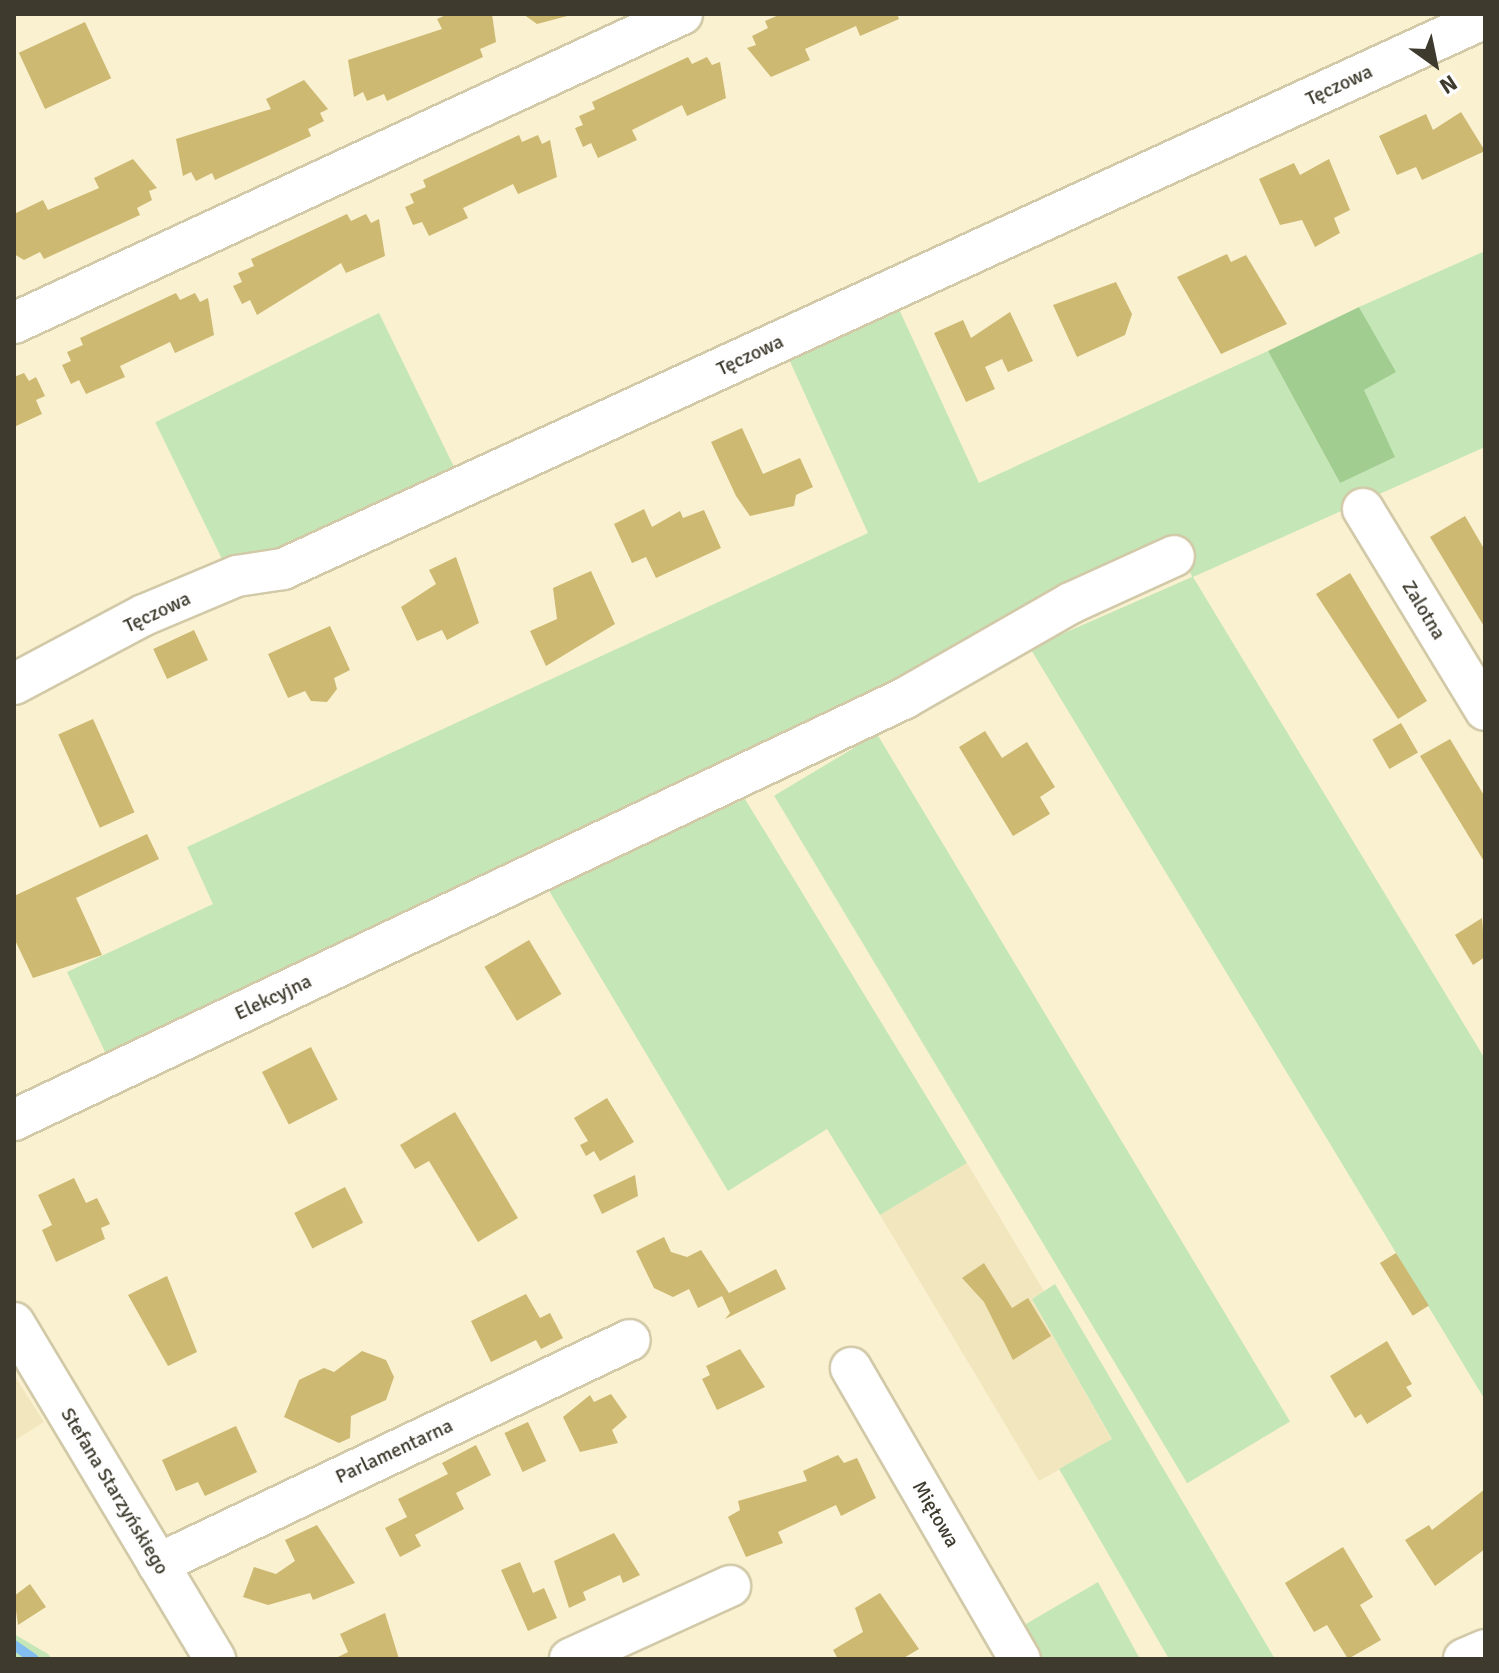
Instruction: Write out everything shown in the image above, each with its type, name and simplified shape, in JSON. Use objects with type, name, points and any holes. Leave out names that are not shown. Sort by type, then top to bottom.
[{"type":"street","points":[[14,323],[682,14]]},
{"type":"street","name":"Tęczowa","points":[[14,684],[144,615],[237,576],[283,569],[1485,18]]},
{"type":"street","name":"Zalotna","points":[[1363,509],[1485,710]]},
{"type":"street","name":"Elekcyjna","points":[[14,1120],[530,871],[905,698],[1071,603],[1174,556]]},
{"type":"street","name":"Stefana Starzyńskiego","points":[[14,1323],[48,1404],[158,1564],[215,1659]]},
{"type":"street","name":"Parlamentarna","points":[[158,1564],[630,1340]]},
{"type":"street","name":"Miętowa","points":[[851,1368],[1020,1659]]},
{"type":"street","points":[[570,1659],[730,1586]]},
{"type":"street","points":[[1464,1659],[1485,1650]]},
{"type":"shaded area","points":[[967,1163],[1044,1291],[1032,1299],[1112,1440],[1039,1481],[880,1215]]},
{"type":"shaded area","points":[[14,1375],[44,1422],[14,1441]]},
{"type":"green space","points":[[1485,251],[1485,447],[1193,577],[1485,1059],[1485,1400],[1030,648],[1192,577],[1180,542],[930,671],[107,1056],[67,972],[213,904],[187,847],[868,533],[788,357],[898,307],[979,483],[1268,351],[1340,483],[1363,390],[1395,372],[1359,307]]},
{"type":"green space","points":[[1359,307],[1396,372],[1364,390],[1395,457],[1340,483],[1268,351]]},
{"type":"green space","points":[[379,313],[455,469],[231,579],[155,422]]},
{"type":"green space","points":[[877,734],[1290,1421],[1187,1483],[774,796]]},
{"type":"green space","points":[[745,799],[967,1163],[880,1215],[827,1129],[728,1191],[548,889]]},
{"type":"green space","points":[[1055,1284],[1275,1659],[1169,1659],[1059,1469],[1112,1439],[1032,1299]]},
{"type":"green space","points":[[1098,1582],[1140,1659],[1036,1659],[1019,1628]]},
{"type":"green space","points":[[14,1634],[48,1654],[52,1659],[14,1659]]},
{"type":"building","points":[[448,14],[492,14],[496,42],[480,49],[483,57],[387,101],[384,94],[367,101],[363,92],[354,97],[348,60],[442,29],[437,19]]},
{"type":"building","points":[[523,14],[575,14],[537,24]]},
{"type":"building","points":[[781,14],[897,14],[899,19],[860,36],[856,26],[805,49],[810,60],[771,77],[747,48],[756,45],[752,36],[768,28],[765,21]]},
{"type":"building","points":[[85,22],[111,78],[45,109],[19,53]]},
{"type":"building","points":[[688,57],[692,64],[707,57],[712,65],[720,62],[726,98],[687,116],[682,105],[632,130],[637,140],[598,158],[591,143],[583,147],[575,128],[583,125],[579,116],[595,109],[592,102]]},
{"type":"building","points":[[304,80],[328,109],[320,113],[324,121],[308,129],[311,136],[215,180],[212,173],[196,181],[191,172],[183,176],[176,139],[271,109],[266,99]]},
{"type":"building","points":[[1461,112],[1485,151],[1422,180],[1416,167],[1397,175],[1379,136],[1426,114],[1433,130]]},
{"type":"building","points":[[519,135],[522,142],[538,135],[542,144],[550,140],[557,177],[518,194],[513,184],[463,208],[468,218],[429,236],[422,222],[413,225],[405,207],[414,203],[410,194],[426,187],[423,180]]},
{"type":"building","points":[[133,159],[157,188],[149,191],[152,200],[137,208],[140,215],[44,259],[40,252],[24,260],[14,254],[14,214],[43,200],[48,210],[99,188],[94,178]]},
{"type":"building","points":[[1329,159],[1350,210],[1334,218],[1340,233],[1315,247],[1302,220],[1280,225],[1259,179],[1294,163],[1300,175]]},
{"type":"building","points":[[347,214],[351,221],[366,214],[371,223],[379,219],[385,256],[346,273],[341,263],[257,315],[250,300],[242,304],[233,286],[242,282],[238,273],[254,266],[251,259]]},
{"type":"building","points":[[1227,254],[1231,262],[1246,255],[1287,324],[1221,354],[1177,277]]},
{"type":"building","points":[[1116,282],[1132,314],[1125,335],[1077,357],[1053,305]]},
{"type":"building","points":[[176,293],[180,300],[195,293],[200,302],[208,298],[214,335],[175,353],[170,342],[120,366],[125,377],[86,394],[79,380],[71,384],[62,365],[71,361],[67,352],[83,345],[80,338]]},
{"type":"building","points":[[1010,312],[1033,361],[1008,372],[1002,359],[985,367],[995,389],[966,402],[934,333],[963,320],[971,338]]},
{"type":"building","points":[[24,373],[29,381],[36,377],[45,396],[36,400],[42,414],[14,427],[14,377]]},
{"type":"building","points":[[742,428],[763,474],[800,458],[813,487],[796,495],[794,506],[750,516],[736,496],[711,442]]},
{"type":"building","points":[[644,509],[652,527],[680,511],[683,518],[704,510],[721,548],[656,578],[646,557],[632,563],[614,524]]},
{"type":"building","points":[[1465,516],[1483,547],[1485,628],[1430,537]]},
{"type":"building","points":[[456,557],[479,623],[447,640],[442,630],[417,641],[401,607],[436,584],[429,570]]},
{"type":"building","points":[[591,571],[615,624],[546,666],[530,631],[557,619],[553,588]]},
{"type":"building","points":[[1350,573],[1427,701],[1398,719],[1316,594]]},
{"type":"building","points":[[330,626],[350,670],[334,678],[337,689],[327,702],[311,701],[305,691],[288,698],[268,654]]},
{"type":"building","points":[[194,630],[208,660],[167,679],[153,649]]},
{"type":"building","points":[[93,719],[134,812],[100,828],[58,734]]},
{"type":"building","points":[[1401,723],[1418,752],[1389,769],[1372,740]]},
{"type":"building","points":[[985,731],[1002,758],[1027,742],[1055,787],[1040,797],[1050,814],[1013,836],[959,747]]},
{"type":"building","points":[[1450,739],[1485,797],[1485,863],[1420,756]]},
{"type":"building","points":[[147,834],[159,859],[76,898],[102,955],[33,978],[14,938],[14,896]]},
{"type":"building","points":[[1482,918],[1485,957],[1473,965],[1455,935]]},
{"type":"building","points":[[529,940],[561,994],[517,1021],[484,967]]},
{"type":"building","points":[[311,1047],[338,1100],[289,1125],[262,1072]]},
{"type":"building","points":[[607,1098],[634,1142],[600,1161],[594,1151],[586,1156],[580,1145],[588,1141],[574,1118]]},
{"type":"building","points":[[455,1112],[518,1218],[478,1242],[429,1161],[415,1169],[400,1145]]},
{"type":"building","points":[[635,1175],[638,1196],[602,1214],[593,1195]]},
{"type":"building","points":[[74,1178],[86,1203],[97,1198],[110,1224],[101,1228],[105,1239],[56,1262],[42,1230],[52,1225],[38,1195]]},
{"type":"building","points":[[345,1187],[363,1223],[312,1249],[294,1213]]},
{"type":"building","points":[[664,1237],[671,1252],[687,1257],[701,1250],[729,1293],[776,1269],[786,1289],[725,1319],[730,1313],[722,1296],[698,1308],[689,1289],[673,1297],[654,1288],[636,1251]]},
{"type":"building","points":[[1396,1253],[1429,1306],[1413,1316],[1380,1263]]},
{"type":"building","points":[[984,1263],[1012,1308],[1028,1298],[1051,1336],[1013,1360],[984,1302],[962,1278]]},
{"type":"building","points":[[167,1276],[197,1352],[168,1366],[128,1295]]},
{"type":"building","points":[[526,1294],[540,1318],[550,1313],[563,1338],[541,1349],[536,1340],[491,1362],[471,1321]]},
{"type":"building","points":[[1387,1341],[1412,1384],[1406,1387],[1412,1396],[1367,1424],[1361,1414],[1355,1418],[1330,1376]]},
{"type":"building","points":[[740,1349],[765,1387],[717,1410],[702,1379],[710,1375],[706,1366]]},
{"type":"building","points":[[362,1351],[386,1360],[394,1377],[386,1400],[351,1416],[350,1438],[339,1443],[284,1417],[299,1380],[324,1368],[334,1372]]},
{"type":"building","points":[[611,1394],[627,1417],[612,1430],[618,1443],[580,1452],[563,1417],[590,1395],[594,1402]]},
{"type":"building","points":[[528,1422],[546,1461],[523,1472],[504,1433]]},
{"type":"building","points":[[236,1426],[257,1472],[205,1496],[198,1482],[176,1491],[162,1460]]},
{"type":"building","points":[[476,1445],[491,1475],[456,1493],[464,1509],[415,1535],[421,1546],[400,1557],[385,1528],[407,1517],[398,1499],[448,1474],[442,1463]]},
{"type":"building","points":[[838,1455],[844,1463],[857,1458],[876,1498],[841,1516],[836,1505],[778,1532],[783,1543],[746,1557],[728,1517],[740,1510],[738,1501],[807,1481],[803,1471]]},
{"type":"building","points":[[1485,1489],[1485,1549],[1435,1586],[1405,1540],[1429,1525],[1432,1530]]},
{"type":"building","points":[[317,1525],[355,1583],[313,1600],[310,1593],[268,1605],[243,1597],[254,1567],[276,1574],[295,1561],[285,1540]]},
{"type":"building","points":[[614,1533],[640,1575],[623,1583],[620,1575],[583,1592],[586,1600],[569,1608],[554,1561]]},
{"type":"building","points":[[1343,1547],[1373,1597],[1360,1605],[1381,1640],[1348,1659],[1327,1625],[1314,1632],[1285,1583]]},
{"type":"building","points":[[520,1562],[533,1593],[544,1588],[557,1618],[528,1631],[501,1570]]},
{"type":"building","points":[[30,1584],[46,1607],[18,1625],[14,1596]]},
{"type":"building","points":[[880,1593],[919,1649],[902,1659],[838,1659],[833,1650],[863,1632],[855,1608]]},
{"type":"building","points":[[385,1613],[399,1659],[334,1659],[348,1652],[340,1634]]},
{"type":"waterway","points":[[14,1645],[34,1659]]}]
